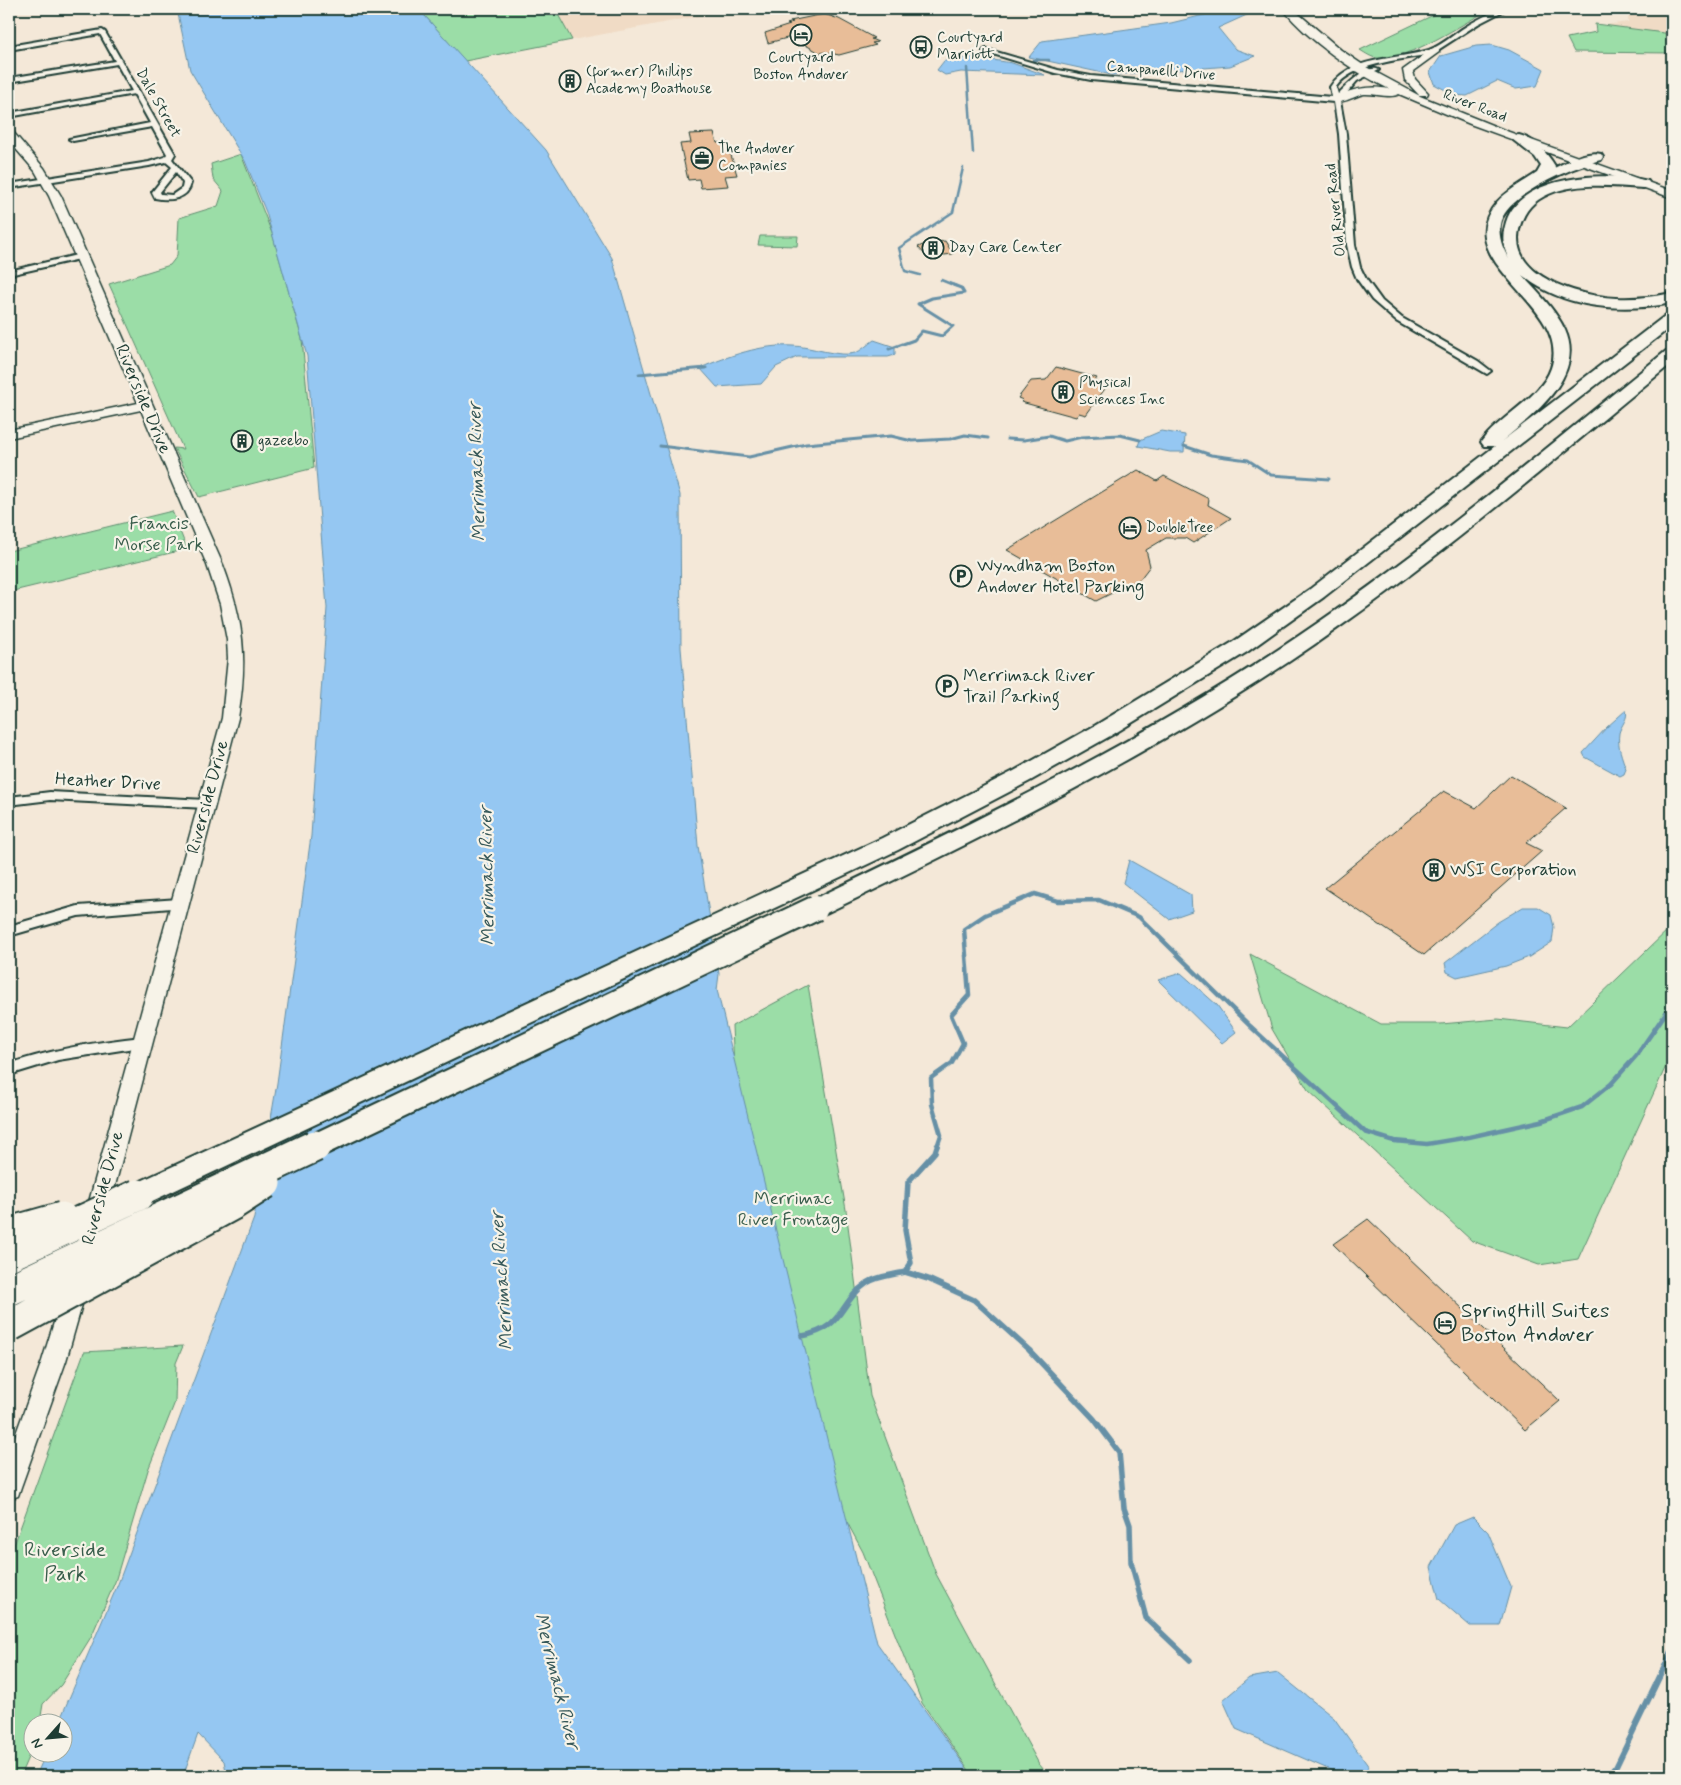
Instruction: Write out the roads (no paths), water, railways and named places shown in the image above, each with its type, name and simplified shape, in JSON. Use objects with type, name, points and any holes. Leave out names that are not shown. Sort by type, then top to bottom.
[{"type":"highway","points":[[1519,139],[1539,152],[1548,161],[1546,184]]},
{"type":"highway","points":[[1418,516],[1476,454],[1539,394],[1559,370],[1562,358],[1561,343],[1552,321],[1504,265],[1496,251],[1492,238],[1494,222],[1503,204],[1514,194],[1556,182],[1589,161]]},
{"type":"highway","points":[[1643,184],[1594,180],[1546,184],[1525,202],[1514,215],[1511,225],[1511,248],[1524,268],[1546,284],[1583,298],[1620,304],[1656,302],[1672,298]]},
{"type":"highway","points":[[9,1255],[795,889],[890,844],[1022,776],[1163,695],[1286,615],[1418,516],[1672,318]]},
{"type":"highway","points":[[9,1290],[952,843],[1065,785],[1206,704],[1305,641],[1420,557],[1672,356]]},
{"type":"highway","points":[[9,1326],[231,1205],[343,1133]]},
{"type":"highway","points":[[9,1233],[138,1195]]},
{"type":"main road","name":"River Road","points":[[1288,9],[1320,40],[1367,68],[1419,95],[1519,139],[1672,187]]},
{"type":"main road","name":"River Road","points":[[1301,9],[1326,34],[1367,68]]},
{"type":"main road","points":[[1419,95],[1409,79],[1408,70],[1435,50]]},
{"type":"main road","points":[[1337,100],[1356,91],[1366,90],[1419,95]]},
{"type":"main road","name":"River Road","points":[[1419,95],[1672,195]]},
{"type":"main road","name":"Riverside Drive","points":[[9,134],[31,158],[47,181],[222,583],[236,631],[236,688],[206,804],[74,1293],[51,1370],[9,1487]]},
{"type":"main road","points":[[9,434],[146,405]]},
{"type":"street","points":[[1337,100],[1367,68],[1412,61],[1435,50],[1504,9]]},
{"type":"street","name":"Dale Street","points":[[9,48],[102,32],[170,154],[168,159],[9,186]]},
{"type":"street","name":"Campanelli Drive","points":[[986,51],[1057,72],[1091,78],[1337,100]]},
{"type":"street","points":[[9,80],[119,62]]},
{"type":"street","name":"Old River Road","points":[[1367,68],[1345,74],[1334,82],[1333,87],[1343,123],[1350,236],[1359,274],[1376,298],[1406,324],[1476,362],[1487,371]]},
{"type":"street","points":[[9,114],[136,92]]},
{"type":"street","points":[[73,139],[154,124]]},
{"type":"street","points":[[168,159],[176,167]]},
{"type":"street","points":[[9,271],[81,256]]},
{"type":"street","name":"Heather Drive","points":[[9,801],[50,796],[206,804]]},
{"type":"street","points":[[9,931],[78,911],[137,905],[179,904]]},
{"type":"street","points":[[9,1070],[26,1063],[63,1054],[142,1042]]},
{"type":"water","name":"Merrimack River","points":[[177,9],[421,9],[424,15],[546,150],[612,258],[680,495],[681,648],[698,846],[719,974],[717,990],[877,1643],[972,1776],[227,1776],[224,1761],[198,1734],[183,1776],[36,1776],[42,1762],[72,1762],[72,1712],[63,1712],[118,1584],[254,1218],[277,1083],[311,836],[327,608],[307,356],[266,212],[245,161],[190,70]]},
{"type":"water","points":[[1260,9],[1218,28],[1235,49],[1255,56],[1230,66],[1112,75],[1029,57],[1042,41],[1171,23],[1212,13]]},
{"type":"water","points":[[1492,45],[1509,50],[1544,69],[1537,86],[1516,89],[1497,81],[1467,96],[1455,95],[1434,84],[1430,72],[1441,56],[1476,46]]},
{"type":"water","points":[[974,57],[1012,63],[1045,75],[961,72],[945,75],[937,70],[944,61]]},
{"type":"water","points":[[874,340],[895,347],[895,355],[888,357],[797,357],[776,367],[761,384],[717,387],[700,368],[734,355],[769,347],[800,347],[849,354],[857,352]]},
{"type":"water","points":[[1161,431],[1185,435],[1184,452],[1170,452],[1138,446],[1140,440]]},
{"type":"water","points":[[1626,710],[1627,713],[1619,733],[1619,742],[1626,769],[1624,774],[1620,776],[1585,757],[1583,753]]},
{"type":"water","points":[[1129,860],[1191,895],[1192,911],[1169,919],[1123,883]]},
{"type":"water","points":[[1523,907],[1538,907],[1551,915],[1554,927],[1552,942],[1529,957],[1506,966],[1457,977],[1447,972],[1445,963],[1498,922]]},
{"type":"water","points":[[1181,973],[1217,1005],[1236,1032],[1222,1043],[1158,980]]},
{"type":"water","points":[[1473,1517],[1488,1532],[1511,1587],[1500,1626],[1470,1626],[1439,1599],[1431,1567],[1454,1525]]},
{"type":"water","points":[[1278,1673],[1334,1718],[1369,1767],[1359,1776],[1344,1776],[1236,1729],[1223,1700],[1249,1678]]},
{"type":"waterway","points":[[1033,60],[1049,60]]},
{"type":"waterway","points":[[967,68],[973,153]]},
{"type":"waterway","points":[[920,275],[905,271],[899,248],[953,212],[963,168]]},
{"type":"waterway","points":[[941,280],[956,286]]},
{"type":"waterway","points":[[889,349],[914,340],[922,331],[942,336],[953,326],[918,304],[932,298],[964,293],[961,288],[953,285]]},
{"type":"waterway","points":[[639,374],[706,368]]},
{"type":"waterway","points":[[660,446],[749,457],[806,444],[891,436],[912,441],[950,439],[965,435],[988,438]]},
{"type":"waterway","points":[[1007,439],[1024,440],[1049,436],[1065,441],[1082,437],[1120,435],[1140,440]]},
{"type":"waterway","points":[[1184,446],[1211,455],[1248,460],[1271,475],[1329,479]]},
{"type":"waterway","points":[[937,1147],[941,1135],[932,1104],[931,1078],[952,1063],[963,1043],[951,1015],[969,995],[964,929],[985,915],[1035,894],[1058,901],[1099,900],[1139,917],[1250,1026],[1365,1132],[1394,1141],[1427,1144],[1469,1137],[1541,1121],[1582,1107],[1611,1084],[1636,1056],[1672,1004]]},
{"type":"waterway","points":[[905,1272],[911,1263],[905,1230],[908,1182],[935,1152],[937,1146]]},
{"type":"waterway","points":[[802,1336],[816,1332],[834,1321],[851,1299],[867,1283],[880,1277],[905,1272]]},
{"type":"waterway","points":[[905,1272],[928,1279],[974,1300],[1029,1350],[1094,1419],[1119,1452],[1124,1508],[1130,1525],[1131,1562],[1146,1618],[1190,1660]]},
{"type":"waterway","points":[[1609,1776],[1616,1767],[1672,1651]]},
{"type":"place","name":"Courtyard Boston Andover","points":[[801,35]]},
{"type":"place","name":"Courtyard Marriott","points":[[921,47]]},
{"type":"place","name":"(former) Phillips Academy Boathouse","points":[[570,81]]},
{"type":"place","name":"The Andover Companies","points":[[702,158]]},
{"type":"place","name":"Day Care Center","points":[[933,248]]},
{"type":"place","name":"Physical Sciences Inc","points":[[1063,392]]},
{"type":"place","name":"gazeebo","points":[[242,441]]},
{"type":"place","name":"DoubleTree","points":[[1130,528]]},
{"type":"place","name":"Wyndham Boston Andover Hotel Parking","points":[[961,576]]},
{"type":"place","name":"Merrimack River Trail Parking","points":[[947,686]]},
{"type":"place","name":"WSI Corporation","points":[[1434,870]]},
{"type":"place","name":"SpringHill Suites Boston Andover","points":[[1445,1323]]},
{"type":"park label","name":"Francis Morse Park","points":[[159,534]]},
{"type":"park label","name":"Merrimac River Frontage","points":[[793,1209]]},
{"type":"park label","name":"Riverside Park","points":[[65,1562]]}]
